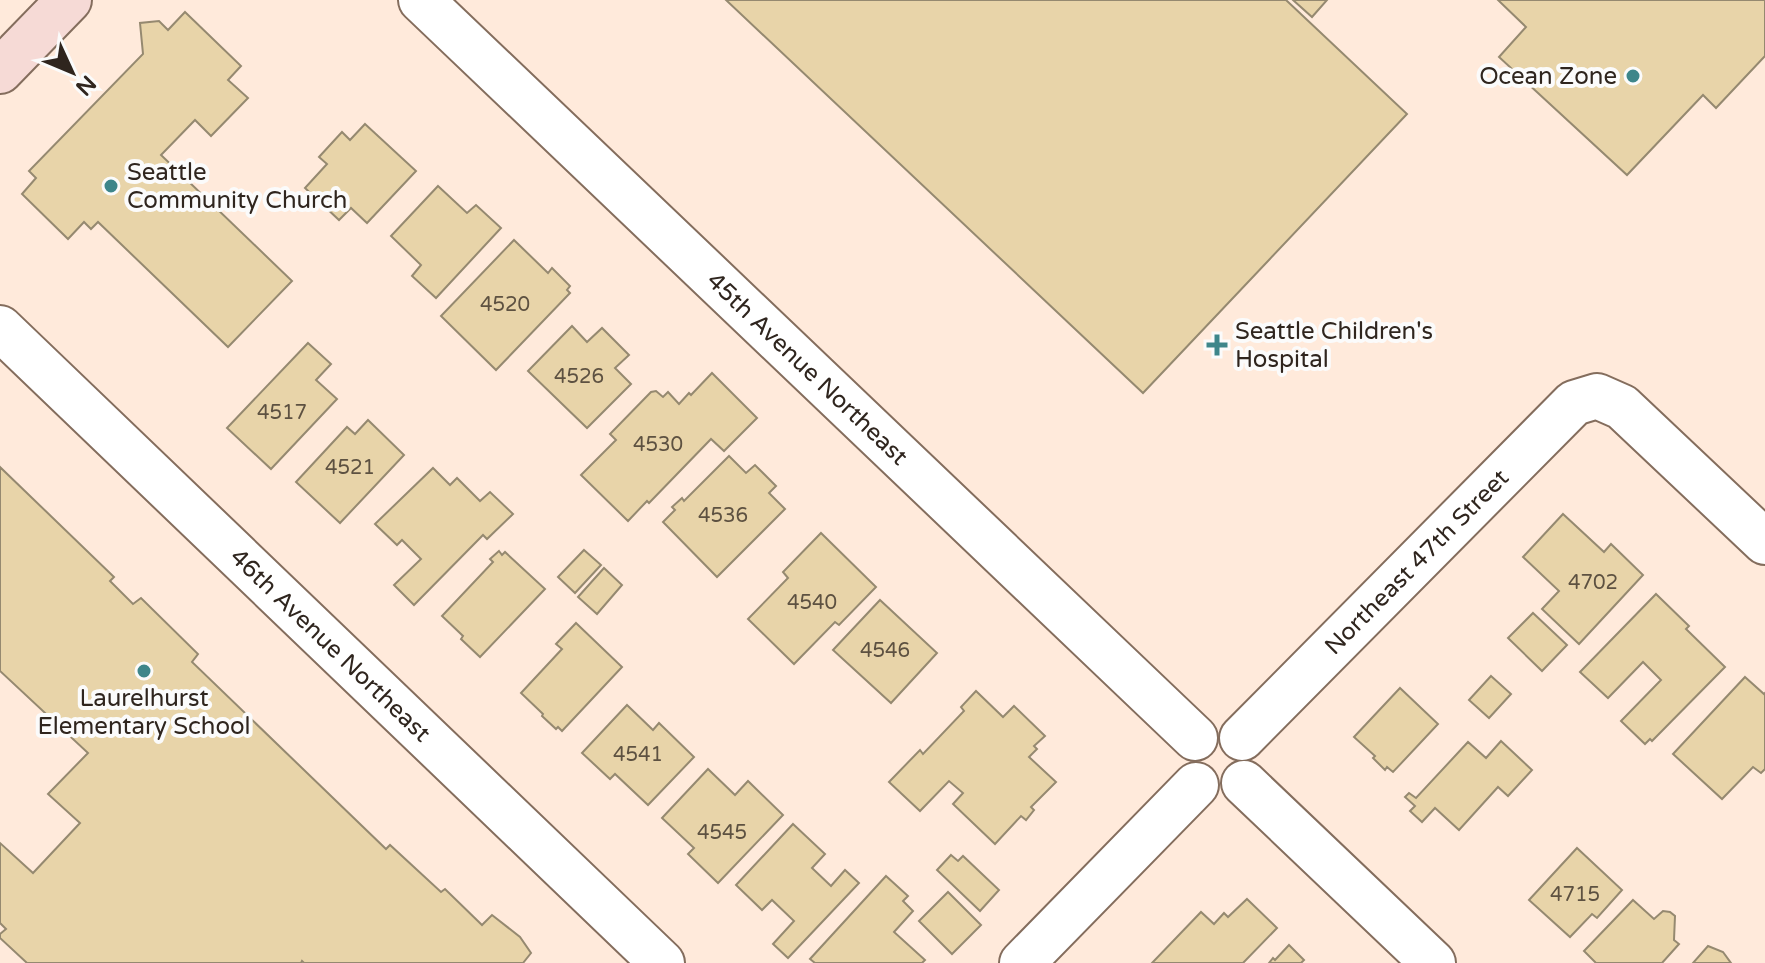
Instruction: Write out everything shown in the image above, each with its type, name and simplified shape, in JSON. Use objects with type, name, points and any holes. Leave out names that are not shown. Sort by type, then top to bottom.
[{"type":"street","points":[[0,71],[69,0]]},
{"type":"street","name":"45th Avenue Northeast","points":[[421,0],[1195,738]]},
{"type":"street","name":"46th Avenue Northeast","points":[[0,328],[662,963]]},
{"type":"street","name":"Northeast 47th Street","points":[[1242,738],[1574,403],[1597,396],[1622,407],[1765,542]]},
{"type":"street","points":[[1219,728],[1230,730],[1242,738],[1247,742],[1252,762],[1244,783],[1224,794],[1212,794],[1196,785],[1187,772],[1186,761],[1187,751],[1195,738],[1209,729],[1219,728]]},
{"type":"street","points":[[1244,783],[1433,963]]},
{"type":"street","points":[[1022,963],[1196,785]]},
{"type":"building","points":[[726,0],[1286,0],[1407,114],[1143,393]]},
{"type":"building","points":[[1293,0],[1327,0],[1312,17]]},
{"type":"building","name":"Ocean Zone","points":[[1498,0],[1765,0],[1765,56],[1716,108],[1703,95],[1627,175],[1499,57],[1526,27]]},
{"type":"building","name":"Seattle Community Church","points":[[185,12],[241,66],[228,80],[248,98],[211,136],[195,120],[161,155],[292,281],[228,347],[98,222],[91,229],[84,222],[68,239],[22,194],[36,178],[29,171],[143,54],[140,23],[159,21],[168,30]]},
{"type":"building","points":[[365,124],[416,171],[367,223],[351,208],[339,220],[305,188],[327,164],[319,157],[342,132],[350,140]]},
{"type":"building","points":[[438,186],[467,213],[476,205],[501,228],[436,298],[412,276],[421,265],[391,236]]},
{"type":"building","points":[[514,240],[548,273],[552,268],[570,286],[567,290],[570,293],[496,370],[441,316]]},
{"type":"building","points":[[572,326],[587,342],[602,328],[629,355],[615,368],[631,384],[587,428],[528,371]]},
{"type":"building","points":[[308,343],[331,364],[316,380],[337,399],[271,469],[227,428]]},
{"type":"building","points":[[712,373],[757,418],[724,451],[711,439],[628,521],[581,475],[616,440],[610,434],[651,392],[656,391],[663,397],[668,392],[679,404]]},
{"type":"building","points":[[368,420],[404,455],[340,523],[296,482],[347,427],[355,434]]},
{"type":"building","points":[[729,456],[746,473],[755,465],[776,486],[769,493],[785,509],[717,577],[663,522],[675,510],[672,507],[682,498],[684,501]]},
{"type":"building","name":"Laurelhurst Elementary School","points":[[0,467],[114,577],[110,581],[133,604],[141,598],[198,654],[192,662],[386,849],[390,845],[441,892],[445,889],[482,925],[492,915],[520,937],[531,953],[523,963],[27,963],[0,938],[6,929],[0,923],[0,843],[33,873],[80,823],[48,794],[88,753],[0,671]]},
{"type":"building","points":[[433,468],[450,485],[457,478],[480,501],[490,492],[513,514],[487,539],[483,535],[414,605],[394,585],[421,559],[402,540],[397,545],[375,524]]},
{"type":"building","points":[[1563,514],[1604,552],[1611,544],[1643,575],[1579,644],[1542,609],[1559,591],[1523,557]]},
{"type":"building","points":[[821,533],[876,587],[839,625],[835,622],[794,664],[748,619],[788,578],[783,572]]},
{"type":"building","points":[[584,550],[601,565],[575,593],[558,577]]},
{"type":"building","points":[[499,551],[502,555],[505,552],[545,589],[480,657],[442,616],[493,562],[490,559]]},
{"type":"building","points":[[604,568],[622,585],[597,614],[578,597]]},
{"type":"building","points":[[1656,594],[1725,667],[1652,741],[1650,739],[1645,744],[1621,721],[1661,680],[1643,662],[1608,698],[1580,672]]},
{"type":"building","points":[[880,600],[937,653],[891,703],[833,650]]},
{"type":"building","points":[[1533,613],[1567,645],[1542,671],[1508,638]]},
{"type":"building","points":[[576,623],[622,667],[562,731],[558,727],[556,729],[521,693],[562,649],[556,644]]},
{"type":"building","points":[[1491,676],[1511,694],[1489,718],[1469,700]]},
{"type":"building","points":[[1745,677],[1765,693],[1765,769],[1761,773],[1753,767],[1722,799],[1673,754]]},
{"type":"building","points":[[1400,688],[1438,724],[1393,772],[1387,767],[1385,770],[1354,737]]},
{"type":"building","points":[[976,691],[1003,717],[1014,706],[1045,736],[1034,746],[1037,749],[1029,757],[1056,782],[1031,807],[1034,810],[1026,820],[1021,816],[995,844],[953,804],[963,793],[949,781],[920,811],[889,782],[920,750],[923,754],[964,711],[961,707]]},
{"type":"building","points":[[627,705],[653,730],[659,723],[694,757],[648,805],[615,774],[610,779],[582,753]]},
{"type":"building","points":[[1501,741],[1532,770],[1508,796],[1498,787],[1459,830],[1435,808],[1422,822],[1410,811],[1415,806],[1405,797],[1409,793],[1416,798],[1468,742],[1486,758]]},
{"type":"building","points":[[708,769],[735,795],[748,781],[783,815],[718,883],[688,854],[694,848],[662,818]]},
{"type":"building","points":[[793,824],[825,854],[812,868],[831,886],[845,870],[859,883],[788,958],[773,944],[794,921],[772,900],[762,910],[736,885]]},
{"type":"building","points":[[1577,848],[1622,890],[1597,918],[1592,914],[1570,937],[1529,900]]},
{"type":"building","points":[[951,855],[958,861],[963,856],[999,890],[980,911],[937,870]]},
{"type":"building","points":[[886,876],[908,896],[903,901],[913,911],[894,932],[925,960],[922,963],[815,963],[810,959]]},
{"type":"building","points":[[948,892],[981,925],[952,954],[919,921]]},
{"type":"building","points":[[1247,899],[1277,928],[1243,963],[1152,963],[1201,912],[1214,924],[1224,913],[1228,917]]},
{"type":"building","points":[[1633,900],[1654,919],[1663,911],[1675,916],[1674,940],[1679,944],[1662,963],[1596,963],[1584,951]]},
{"type":"building","points":[[1289,945],[1304,960],[1301,963],[1269,963],[1273,958],[1275,960]]},
{"type":"building","points":[[1708,946],[1723,952],[1731,963],[1693,963]]},
{"type":"place","name":"Ocean Zone","points":[[1633,76]]},
{"type":"place","name":"Seattle Community Church","points":[[111,186]]},
{"type":"place","name":"Seattle Children's Hospital","points":[[1217,345]]},
{"type":"place","name":"Laurelhurst Elementary School","points":[[144,671]]}]
